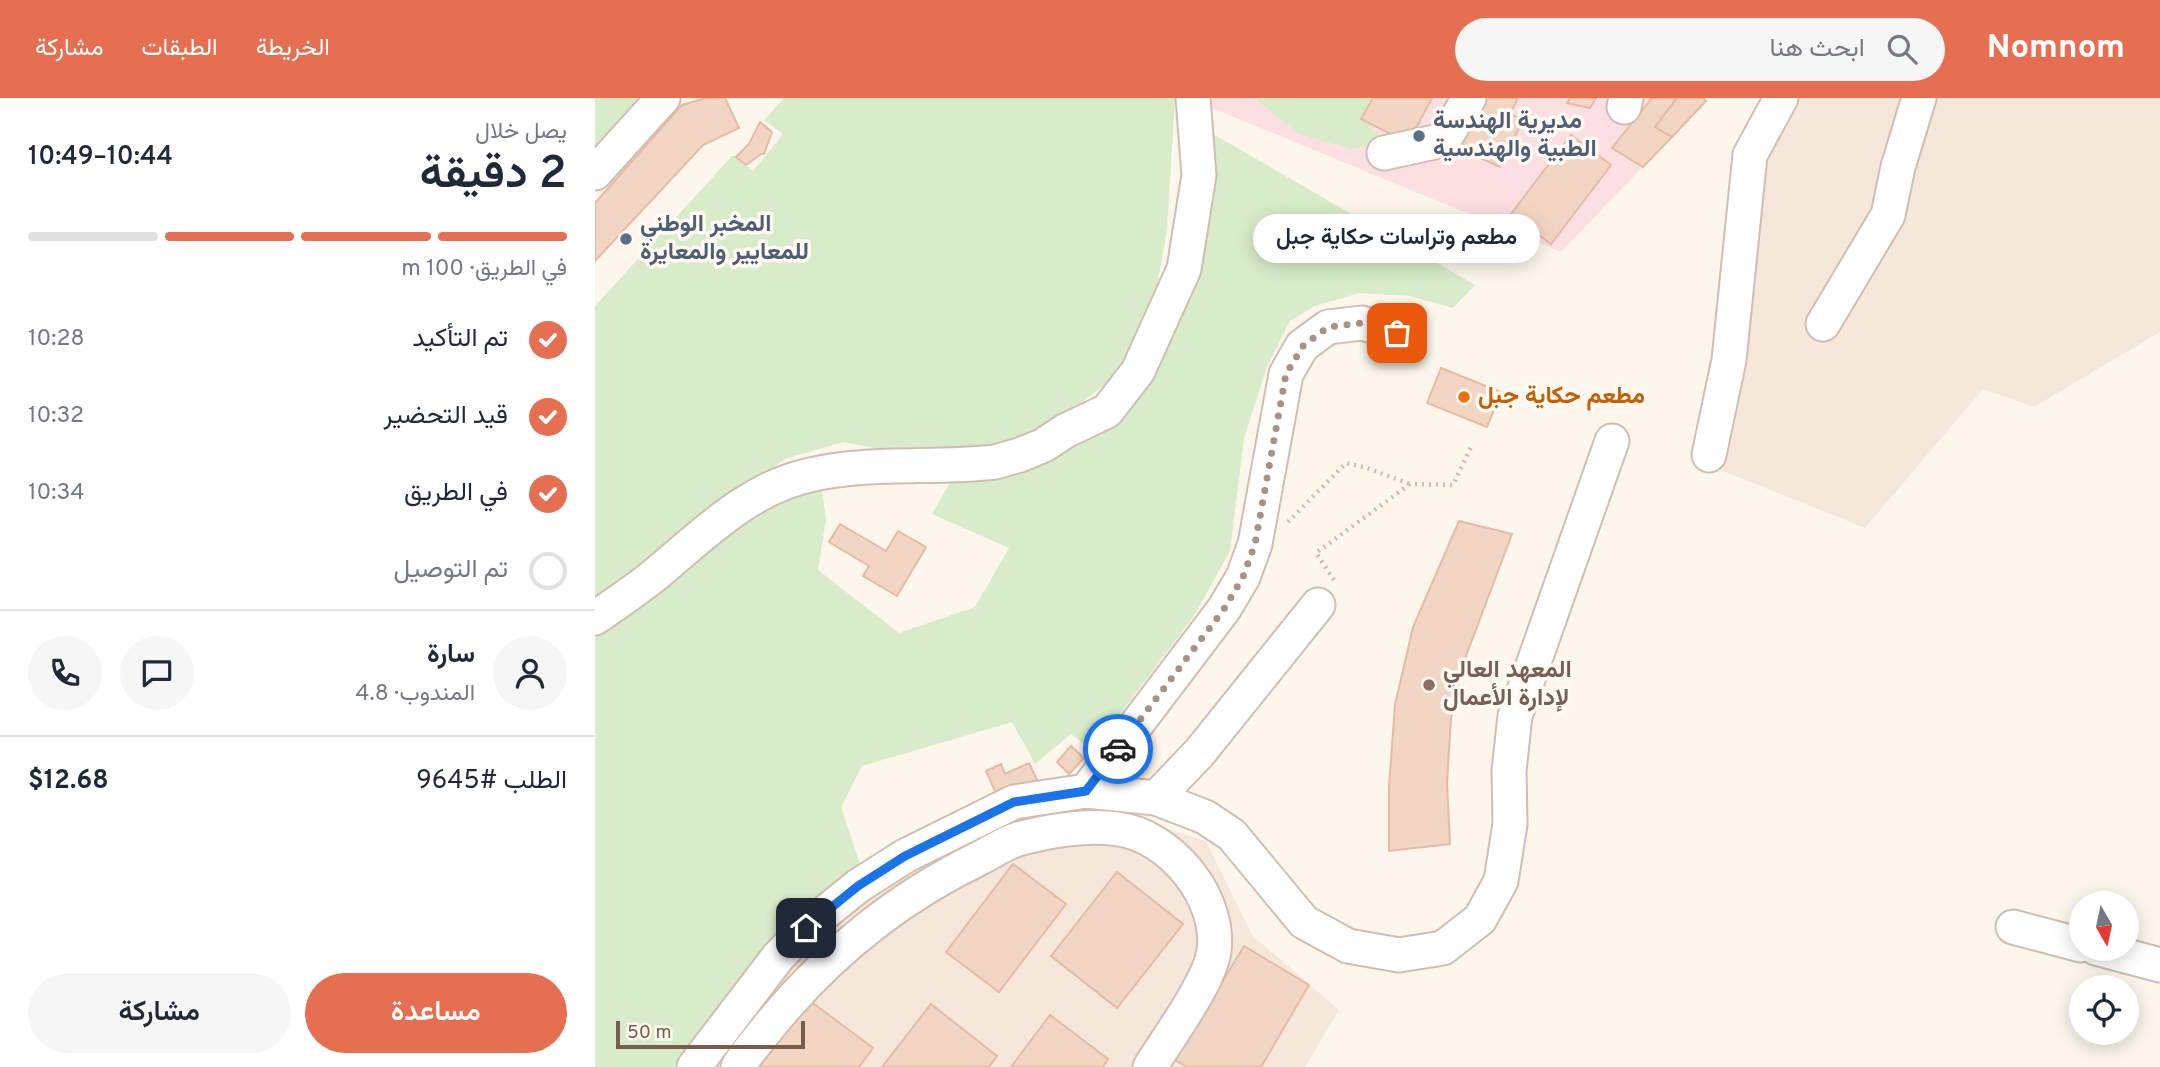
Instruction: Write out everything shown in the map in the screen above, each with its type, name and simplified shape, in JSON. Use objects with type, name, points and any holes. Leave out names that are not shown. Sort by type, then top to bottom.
[{"type":"street","points":[[595,173],[663,98]]},
{"type":"street","points":[[595,618],[648,580],[705,531],[767,489],[809,475],[837,470],[995,462],[1032,450],[1107,411],[1138,371],[1184,269],[1199,175],[1193,98]]},
{"type":"street","points":[[1384,153],[1444,140],[1469,98]]},
{"type":"street","points":[[1709,455],[1729,360],[1750,155],[1781,98]]},
{"type":"street","points":[[1823,324],[1888,215],[1898,167],[1919,98]]},
{"type":"street","points":[[1086,791],[1224,609],[1243,577],[1255,544],[1286,374],[1303,346],[1328,327],[1362,323],[1397,333]]},
{"type":"street","points":[[694,1067],[778,957],[806,928],[858,886],[905,856],[1014,802],[1086,791],[1156,798],[1205,817],[1232,835],[1304,922],[1348,946],[1399,954],[1443,948],[1480,919],[1501,881],[1510,824],[1509,771],[1515,716],[1612,441]]},
{"type":"street","points":[[1156,798],[1200,752],[1318,605]]},
{"type":"street","points":[[738,1067],[799,990],[870,926],[945,874],[1016,840],[1079,828],[1120,829],[1152,842],[1182,866],[1201,887],[1213,919],[1213,954],[1205,976],[1150,1067]]},
{"type":"street","points":[[2013,927],[2069,942]]},
{"type":"street","points":[[2139,959],[2160,965]]},
{"type":"path","points":[[1251,555],[1265,545],[1346,463],[1410,484],[1453,485],[1471,447]]},
{"type":"path","points":[[1318,605],[1336,585],[1316,553],[1410,484]]},
{"type":"shaded area","points":[[1188,98],[1705,98],[1706,101],[1561,252]]},
{"type":"shaded area","points":[[1770,98],[2160,98],[2160,332],[2034,407],[1983,389],[1865,528],[1693,459],[1710,360],[1738,153]]},
{"type":"shaded area","points":[[1081,811],[1144,822],[1206,841],[1252,935],[1339,1010],[1305,1067],[711,1067],[752,1007],[824,934],[858,907],[940,854],[1016,822]]},
{"type":"green space","points":[[595,98],[653,98],[595,162]]},
{"type":"green space","points":[[784,98],[1175,98],[1167,230],[1154,303],[1113,378],[1054,424],[1004,452],[923,457],[843,442],[785,459],[595,605],[595,306],[733,155],[753,171],[783,134],[764,120]]},
{"type":"green space","points":[[1373,98],[1362,119],[1387,142],[1351,149],[1299,134],[1257,100]]},
{"type":"green space","points":[[1206,130],[1475,285],[1453,308],[1409,296],[1359,293],[1315,306],[1290,321],[1267,367],[1244,438],[1230,551],[1194,616],[1090,749],[1071,734],[1035,764],[1012,722],[862,766],[841,807],[861,867],[689,1047],[674,1067],[595,1067],[595,635],[704,547],[778,496],[822,491],[826,519],[818,570],[899,633],[975,607],[1009,548],[932,514],[954,476],[1125,415],[1156,374],[1197,273]]},
{"type":"building","points":[[706,98],[725,98],[739,128],[703,145],[595,261],[595,203],[682,105]]},
{"type":"building","points":[[1373,98],[1432,98],[1408,143],[1361,119]]},
{"type":"building","points":[[1482,98],[1518,98],[1510,114],[1523,120],[1500,167],[1458,148]]},
{"type":"building","points":[[1570,98],[1596,98],[1590,108],[1567,103]]},
{"type":"building","points":[[1652,98],[1677,98],[1655,127],[1672,137],[1643,167],[1612,148]]},
{"type":"building","points":[[1677,98],[1703,98],[1706,101],[1672,137],[1655,127]]},
{"type":"building","points":[[760,122],[772,132],[764,154],[746,165],[736,157],[749,144]]},
{"type":"building","points":[[1571,135],[1611,165],[1551,244],[1511,214]]},
{"type":"building","name":"مطعم حكاية جبل","points":[[1441,368],[1501,392],[1487,427],[1427,403]]},
{"type":"building","name":"المعهد العالي لإدارة الأعمال","points":[[1459,521],[1512,534],[1463,664],[1451,718],[1447,783],[1450,844],[1389,851],[1389,787],[1395,705],[1413,627]]},
{"type":"building","points":[[840,524],[886,551],[898,531],[926,547],[897,596],[863,576],[869,566],[829,542]]},
{"type":"building","points":[[1071,746],[1084,758],[1069,774],[1057,762]]},
{"type":"building","points":[[1029,763],[1038,782],[999,800],[986,771],[1001,764],[1005,774]]},
{"type":"building","points":[[1013,864],[1066,904],[999,992],[946,952]]},
{"type":"building","points":[[1117,872],[1183,924],[1117,1008],[1051,956]]},
{"type":"building","points":[[1244,946],[1309,985],[1261,1067],[1187,1067],[1175,1060]]},
{"type":"building","points":[[810,1001],[873,1048],[859,1067],[759,1067]]},
{"type":"building","points":[[931,1004],[997,1056],[989,1067],[882,1067]]},
{"type":"building","points":[[1050,1015],[1108,1059],[1103,1067],[1011,1067]]},
{"type":"way so far","points":[[1118,749],[1224,609],[1243,577],[1255,544],[1286,374],[1303,346],[1328,327],[1362,323],[1397,333]]},
{"type":"place","name":"مديرية الهندسة الطبية والهندسية","points":[[1419,136]]},
{"type":"place","name":"المخبر الوطني للمعايير والمعايرة","points":[[626,239]]},
{"type":"place","name":"مطعم وتراسات حكاية جبل","points":[[1397,333]]},
{"type":"place","name":"مطعم حكاية جبل","points":[[1464,397]]},
{"type":"place","name":"المعهد العالي لإدارة الأعمال","points":[[1429,685]]},
{"type":"route","points":[[806,928],[858,886],[905,856],[1014,802],[1086,791],[1118,749]]}]
